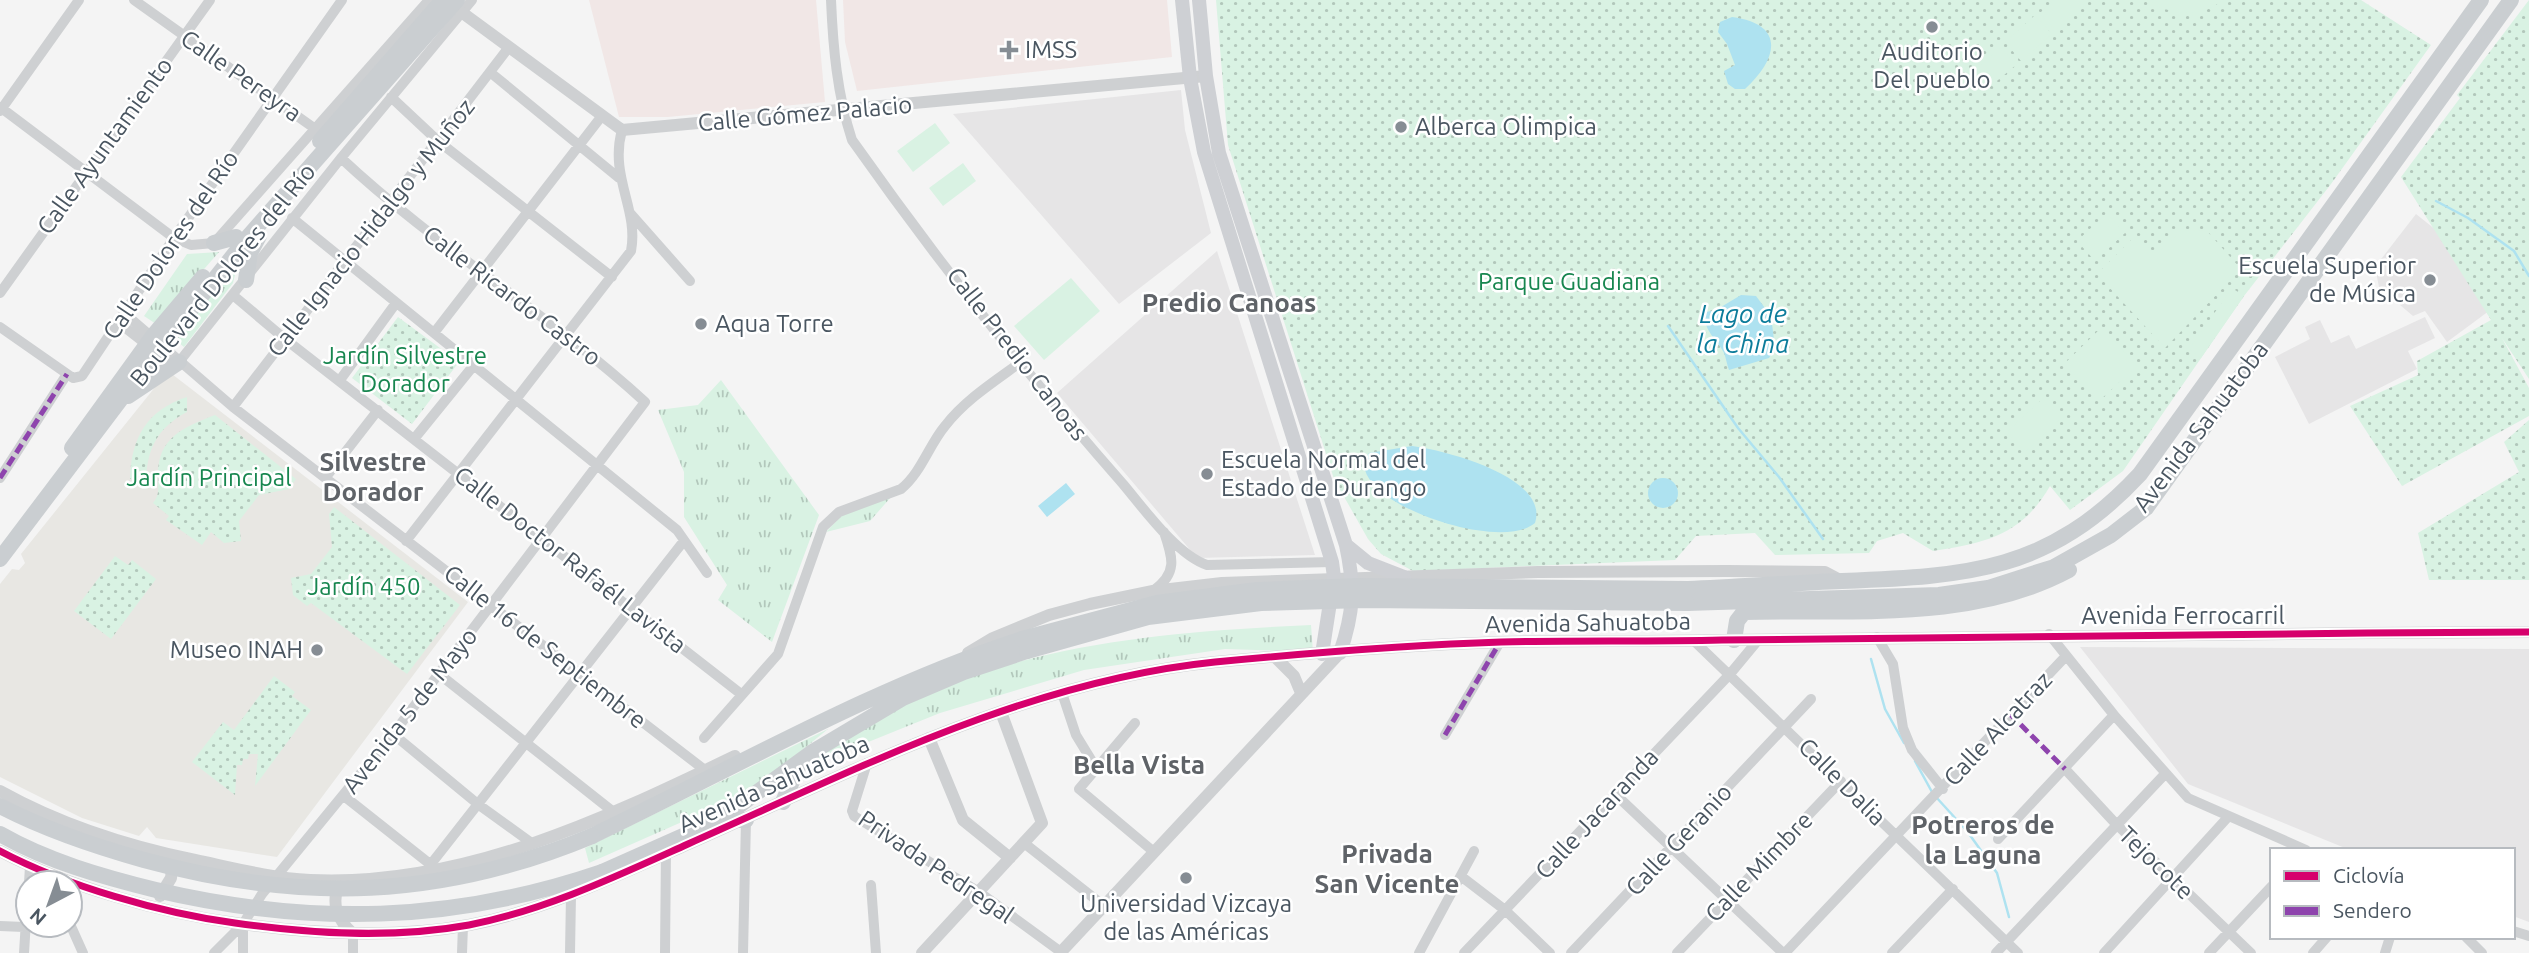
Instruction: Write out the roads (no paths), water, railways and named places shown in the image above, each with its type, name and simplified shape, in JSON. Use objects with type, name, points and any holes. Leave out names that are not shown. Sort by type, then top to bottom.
[{"type":"main road","points":[[1182,0],[1190,78],[1204,152],[1333,570],[1324,660]]},
{"type":"main road","points":[[1199,0],[1206,76],[1224,172],[1346,545],[1353,577],[1352,616],[1340,653]]},
{"type":"main road","name":"Avenida Sahuatoba","points":[[1687,596],[1986,569],[2028,555],[2091,521],[2140,474],[2481,0]]},
{"type":"main road","name":"Avenida Sahuatoba","points":[[0,806],[95,847],[191,873],[236,882],[322,890],[422,884],[481,874],[555,851],[592,836],[709,773],[958,659],[1024,645],[1157,603],[1258,590],[1359,586],[1687,596],[1939,595],[1988,588],[2054,567],[2110,535],[2146,508],[2511,0]]},
{"type":"main road","name":"Boulevard Dolores del Río","points":[[0,559],[120,401],[155,344],[452,4]]},
{"type":"main road","name":"Boulevard Dolores del Río","points":[[0,545],[236,237],[452,4]]},
{"type":"main road","points":[[246,280],[250,253],[266,217]]},
{"type":"main road","points":[[214,243],[236,237]]},
{"type":"main road","points":[[120,401],[179,362]]},
{"type":"main road","points":[[1734,640],[1737,621],[1744,611],[1952,607],[2013,595],[2047,582],[2116,541],[2133,528],[2146,508]]},
{"type":"main road","points":[[1327,548],[1346,545],[1368,563],[1404,577]]},
{"type":"main road","name":"Avenida Sahuatoba","points":[[741,815],[803,759],[850,727],[903,698],[1024,645]]},
{"type":"main road","points":[[783,802],[803,759]]},
{"type":"main road","points":[[666,850],[719,820],[741,815]]},
{"type":"main road","name":"Avenida Sahuatoba","points":[[0,834],[44,855],[130,883],[210,901],[316,914],[366,916],[465,908],[508,900],[666,850]]},
{"type":"street","points":[[79,0],[1,108],[174,238],[191,245],[214,243],[429,0]]},
{"type":"street","name":"Calle Pereyra","points":[[134,0],[314,128]]},
{"type":"street","name":"Calle Ayuntamiento","points":[[0,293],[210,0]]},
{"type":"street","name":"Calle Dolores del Río","points":[[0,478],[67,374],[76,378],[82,376],[174,238],[342,0]]},
{"type":"street","points":[[179,362],[391,97],[452,4],[472,0]]},
{"type":"street","name":"Calle Predio Canoas","points":[[831,0],[833,44],[843,112],[852,140],[1021,362],[1164,531],[1192,558],[1207,565],[1333,570]]},
{"type":"street","points":[[407,541],[612,277],[631,251],[633,240],[619,178],[617,153],[622,130],[452,4]]},
{"type":"street","name":"Calle Ignacio Hidalgo y Muñoz","points":[[233,407],[509,47]]},
{"type":"street","points":[[491,73],[619,178]]},
{"type":"street","name":"Calle Gómez Palacio","points":[[622,130],[843,112],[1206,76]]},
{"type":"street","points":[[391,97],[438,141],[612,277]]},
{"type":"street","points":[[434,333],[601,117]]},
{"type":"street","name":"Calle Ricardo Castro","points":[[341,158],[390,204],[566,337],[645,401],[639,409]]},
{"type":"street","points":[[629,213],[690,281]]},
{"type":"street","points":[[292,218],[344,263],[677,530],[707,573]]},
{"type":"street","name":"Calle Doctor Rafaél Lavista","points":[[234,296],[285,339],[741,694]]},
{"type":"street","points":[[340,380],[396,303]]},
{"type":"street","name":"Calle 16 de Septiembre","points":[[121,318],[155,344],[169,362],[179,362],[233,407],[709,773]]},
{"type":"street","points":[[0,327],[67,374]]},
{"type":"street","points":[[704,738],[778,654],[814,545],[827,522],[839,512],[901,489],[909,483],[932,442],[957,411],[1021,362]]},
{"type":"street","points":[[414,439],[474,365]]},
{"type":"street","name":"Avenida 5 de Mayo","points":[[214,953],[243,924],[278,876],[394,734],[639,409]]},
{"type":"street","points":[[326,477],[378,410]]},
{"type":"street","points":[[1153,591],[1163,584],[1173,569],[1172,555],[1164,531]]},
{"type":"street","points":[[344,796],[433,866],[683,542]]},
{"type":"street","points":[[958,659],[993,638],[1049,615],[1153,591],[1333,570],[1353,577],[1538,572],[1825,572],[1843,581]]},
{"type":"street","name":"Avenida Ferrocarril","points":[[1837,637],[2049,634],[2292,636],[2529,632]]},
{"type":"street","points":[[2049,634],[2114,715],[2188,798],[2301,848]]},
{"type":"street","name":"Avenida Sahuatoba","points":[[1340,653],[1500,642],[1837,637]]},
{"type":"street","points":[[1877,637],[1893,664],[1903,728],[1912,750],[1943,789]]},
{"type":"street","name":"Calle Jacaranda","points":[[1464,953],[1730,674],[1759,639]]},
{"type":"street","name":"Calle Dalia","points":[[1694,641],[2018,953]]},
{"type":"street","points":[[1445,735],[1500,642]]},
{"type":"street","points":[[1060,953],[1301,693],[1324,660],[1340,653]]},
{"type":"street","name":"Calle Alcatraz","points":[[1784,953],[1943,789],[2066,656]]},
{"type":"street","points":[[1276,657],[1294,676],[1301,693]]},
{"type":"street","name":"Avenida Sahuatoba","points":[[84,888],[196,918],[313,933],[353,934],[463,926],[507,916],[571,895],[741,815],[783,802],[867,763],[1001,712],[1062,693],[1131,674],[1209,663],[1276,657],[1324,660]]},
{"type":"street","points":[[439,674],[616,814]]},
{"type":"street","points":[[1062,693],[1076,735],[1095,766]]},
{"type":"street","name":"Calle Geranio","points":[[1571,953],[1811,699]]},
{"type":"street","points":[[922,953],[1040,825],[1041,819],[1001,712]]},
{"type":"street","points":[[1998,839],[2114,715]]},
{"type":"street","points":[[1135,723],[1080,784],[1082,793],[1154,852]]},
{"type":"street","points":[[394,734],[479,805],[533,844]]},
{"type":"street","points":[[929,738],[963,820],[1010,858]]},
{"type":"street","name":"Privada Pedregal","points":[[867,763],[852,811],[854,816],[979,892],[1060,953]]},
{"type":"street","name":"Tejocote","points":[[2065,769],[2116,824],[2251,953]]},
{"type":"street","name":"Avenida Sahuatoba","points":[[0,791],[53,819],[173,855],[278,876],[342,879],[401,875],[533,844],[616,814],[709,773]]},
{"type":"street","points":[[1996,953],[2165,774]]},
{"type":"street","name":"Calle Mimbre","points":[[1677,953],[1841,781]]},
{"type":"street","points":[[1615,794],[1784,953]]},
{"type":"street","points":[[741,815],[743,953]]},
{"type":"street","points":[[2104,953],[2228,817]]},
{"type":"street","points":[[1024,843],[1104,906]]},
{"type":"street","points":[[665,953],[666,850]]},
{"type":"street","name":"Avenida Sahuatoba","points":[[0,851],[34,869]]},
{"type":"street","points":[[1419,953],[1474,851]]},
{"type":"street","points":[[149,905],[167,888],[173,855]]},
{"type":"street","points":[[1462,877],[1505,910],[1550,953]]},
{"type":"street","points":[[342,879],[335,896],[336,913],[353,934],[353,953]]},
{"type":"street","points":[[872,885],[876,953]]},
{"type":"street","points":[[2209,953],[2270,888]]},
{"type":"street","points":[[1892,953],[1953,889]]},
{"type":"street","points":[[570,953],[571,895]]},
{"type":"street","points":[[243,924],[243,953]]},
{"type":"street","points":[[462,953],[463,926]]},
{"type":"street","points":[[2313,953],[2325,939]]},
{"type":"street","points":[[2468,939],[2482,953]]},
{"type":"water","points":[[1732,17],[1761,27],[1769,35],[1771,44],[1770,55],[1764,66],[1745,89],[1735,89],[1728,84],[1724,71],[1735,65],[1727,44],[1718,32],[1720,22]]},
{"type":"water","name":"Lago de la China","points":[[1741,295],[1756,296],[1771,316],[1775,348],[1769,358],[1729,370],[1724,353],[1708,329],[1705,318],[1706,312],[1716,310]]},
{"type":"water","points":[[1412,446],[1469,460],[1511,479],[1527,492],[1535,507],[1535,523],[1516,531],[1488,532],[1425,516],[1397,502],[1376,487],[1365,470],[1369,453]]},
{"type":"water","points":[[1663,478],[1674,482],[1678,493],[1674,504],[1663,508],[1652,504],[1648,493],[1652,482]]},
{"type":"water","points":[[1066,483],[1075,494],[1047,517],[1038,506]]},
{"type":"waterway","points":[[2436,201],[2468,218],[2514,251],[2529,276]]},
{"type":"waterway","points":[[1668,326],[1738,428],[1779,477],[1823,539]]},
{"type":"waterway","points":[[1871,659],[1885,709],[1904,743]]},
{"type":"waterway","points":[[1915,761],[1932,792]]},
{"type":"waterway","points":[[1936,797],[1967,831],[1997,873],[2009,917]]},
{"type":"place","name":"Auditorio Del pueblo","points":[[1932,27]]},
{"type":"place","name":"IMSS","points":[[1009,50]]},
{"type":"place","name":"Alberca Olimpica","points":[[1401,127]]},
{"type":"place","name":"Escuela Superior de Música","points":[[2430,280]]},
{"type":"place","name":"Aqua Torre","points":[[701,324]]},
{"type":"place","name":"Escuela Normal del Estado de Durango","points":[[1207,474]]},
{"type":"place","name":"Museo INAH","points":[[317,650]]},
{"type":"place","name":"Universidad Vizcaya de las Américas","points":[[1186,878]]},
{"type":"district","name":"Predio Canoas","points":[[1229,303]]},
{"type":"district","name":"Silvestre Dorador","points":[[373,477]]},
{"type":"district","name":"Bella Vista","points":[[1139,765]]},
{"type":"district","name":"Potreros de la Laguna","points":[[1983,840]]},
{"type":"district","name":"Privada San Vicente","points":[[1387,869]]},
{"type":"park label","name":"Parque Guadiana","points":[[1569,282]]},
{"type":"park label","name":"Jardín Silvestre Dorador","points":[[405,370]]},
{"type":"park label","name":"Jardín Principal","points":[[209,478]]},
{"type":"park label","name":"Jardín 450","points":[[364,587]]}]
